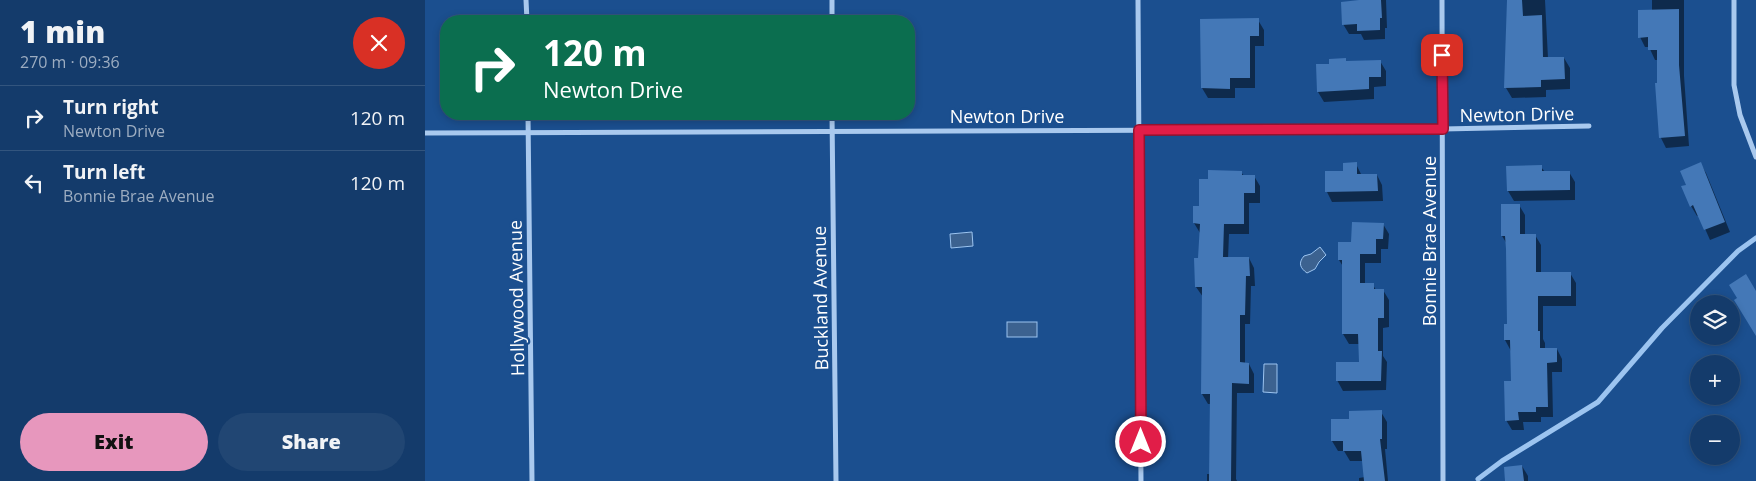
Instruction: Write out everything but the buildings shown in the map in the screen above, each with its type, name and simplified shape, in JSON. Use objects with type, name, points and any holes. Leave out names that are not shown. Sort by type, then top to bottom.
[{"type":"street","points":[[525,0],[526,15]]},
{"type":"street","points":[[832,0],[832,15]]},
{"type":"street","points":[[1138,0],[1141,481]]},
{"type":"street","name":"Bonnie Brae Avenue","points":[[1442,0],[1443,481]]},
{"type":"street","points":[[1735,0],[1735,85],[1737,100],[1740,115],[1756,157]]},
{"type":"street","name":"Hollywood Avenue","points":[[528,120],[532,481]]},
{"type":"street","name":"Buckland Avenue","points":[[832,120],[836,481]]},
{"type":"street","name":"Newton Drive","points":[[425,134],[1443,129],[1589,126]]},
{"type":"water","points":[[972,232],[973,246],[951,248],[950,234]]},
{"type":"water","points":[[1320,247],[1326,255],[1315,269],[1307,273],[1301,265],[1302,259]]},
{"type":"water","points":[[1007,322],[1037,322],[1037,337],[1007,337]]},
{"type":"water","points":[[1264,364],[1277,364],[1277,393],[1263,392]]},
{"type":"waterway","points":[[1478,479],[1502,461],[1598,402],[1662,328],[1738,251],[1756,238]]},
{"type":"route","points":[[1141,442],[1139,130],[1443,129],[1442,55]]}]
